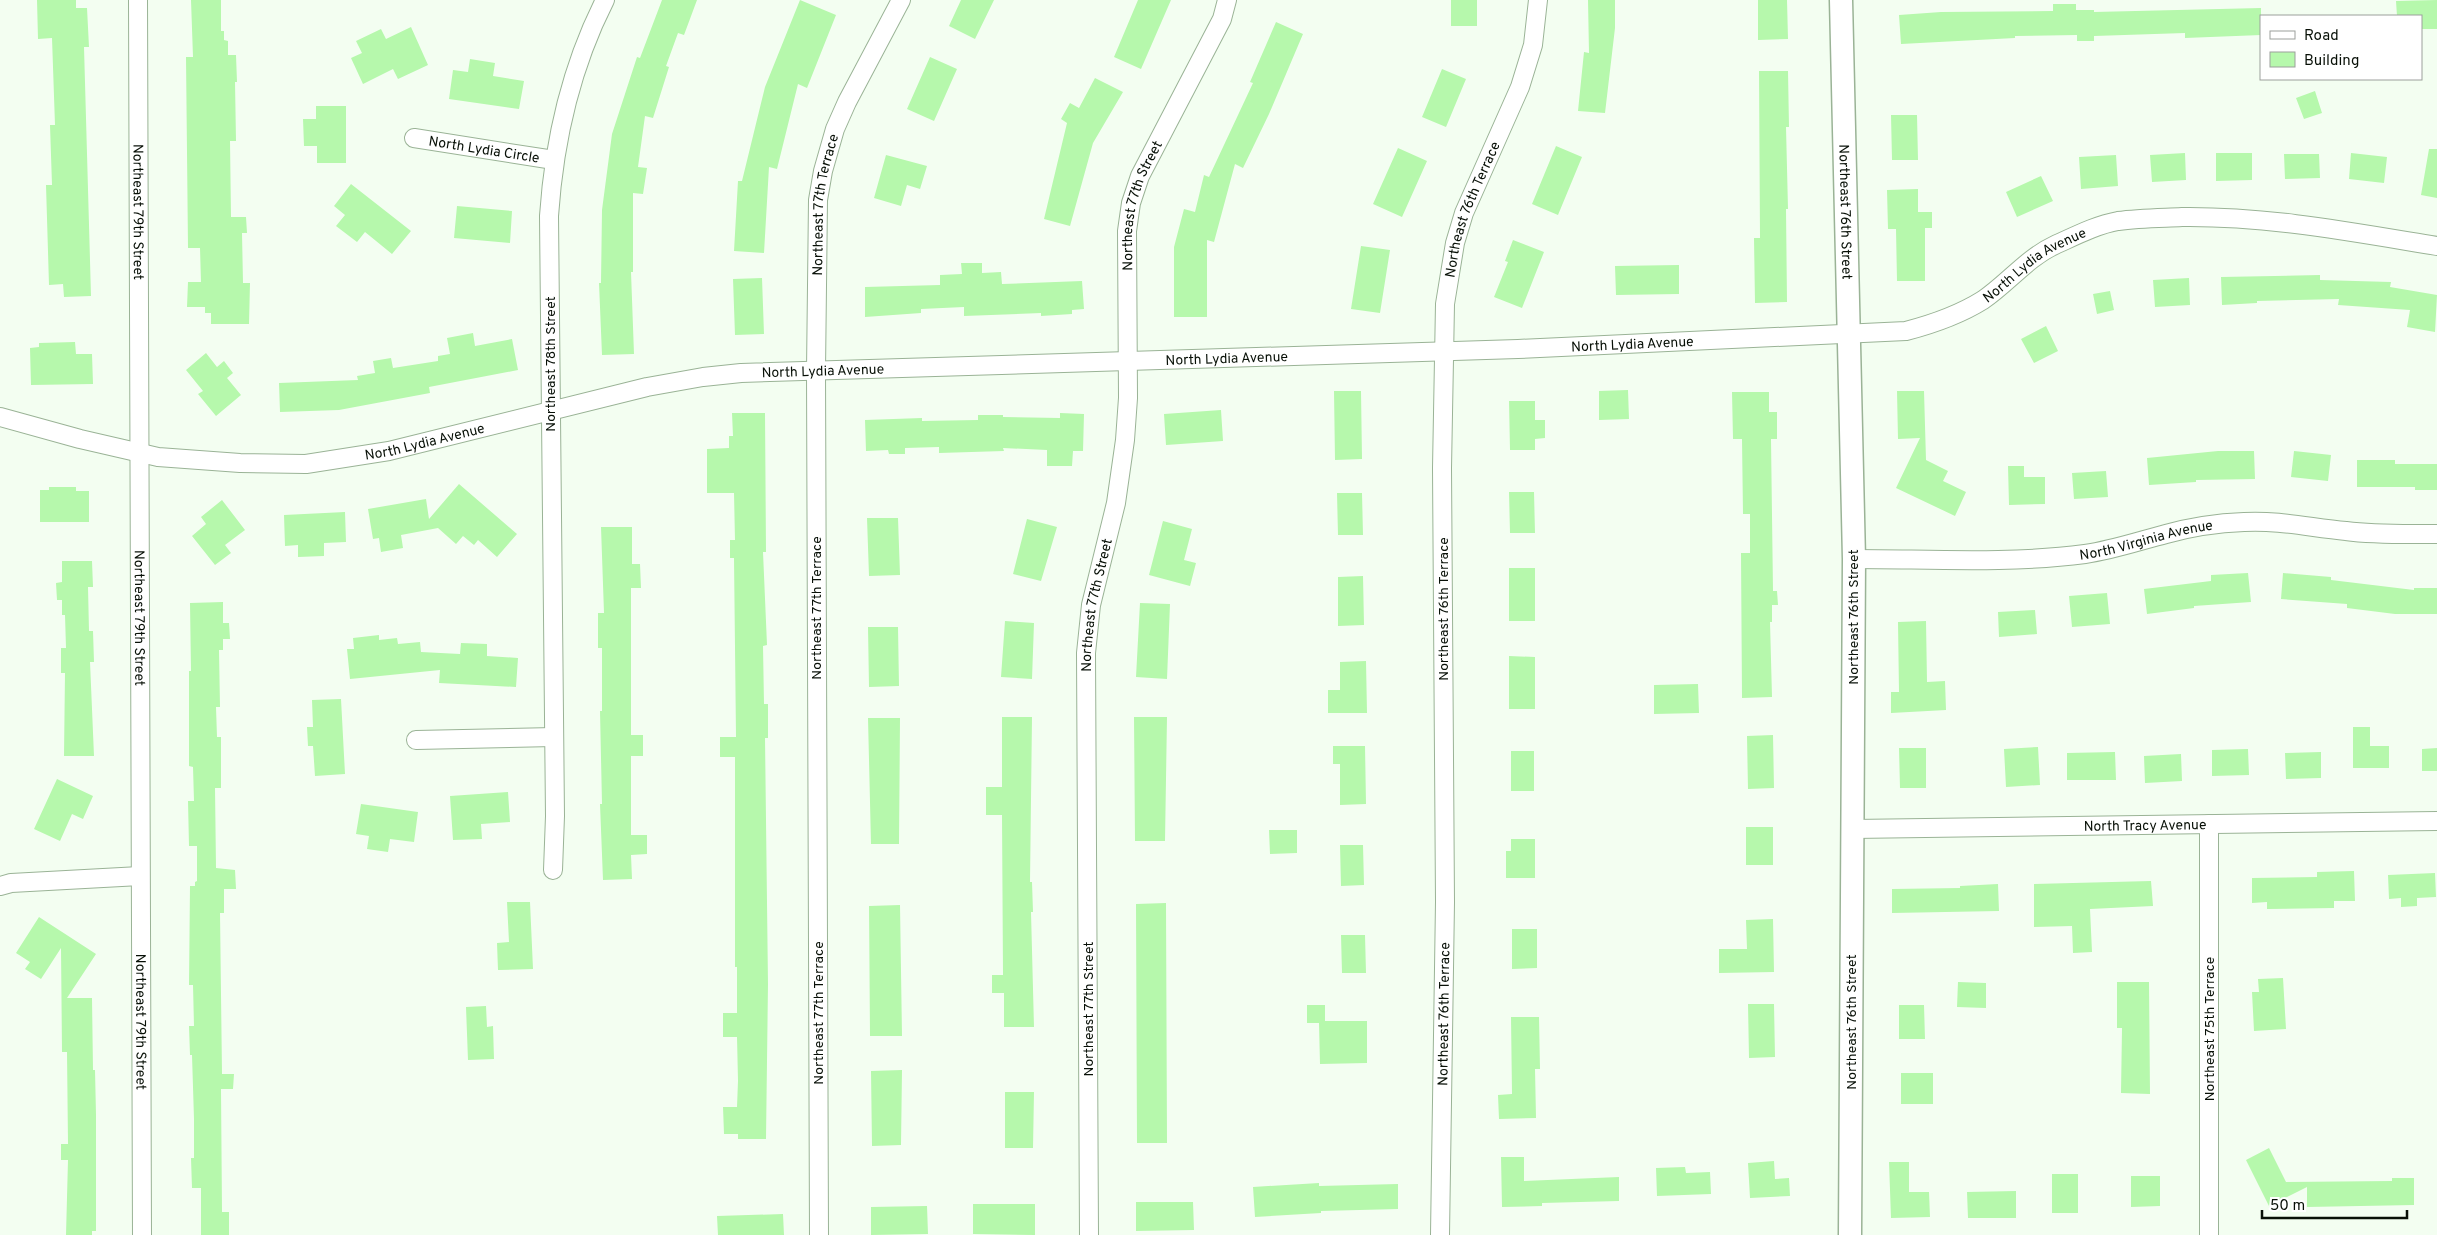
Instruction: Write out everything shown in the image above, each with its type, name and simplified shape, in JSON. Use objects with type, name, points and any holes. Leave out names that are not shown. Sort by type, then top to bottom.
[{"type":"street","name":"Northeast 79th Street","points":[[138,0],[142,1235]]},
{"type":"street","name":"Northeast 78th Street","points":[[553,870],[554,737],[549,216],[554,160],[567,100],[582,53],[605,0]]},
{"type":"street","name":"Northeast 77th Terrace","points":[[819,1235],[816,371],[818,200],[823,171],[835,129],[846,102],[901,0]]},
{"type":"street","name":"Northeast 77th Street","points":[[1089,1235],[1086,653],[1091,605],[1116,503],[1125,440],[1128,362],[1127,231],[1131,203],[1140,176],[1222,19],[1227,0]]},
{"type":"street","name":"Northeast 76th Terrace","points":[[1440,1235],[1445,902],[1442,478],[1445,304],[1455,243],[1464,213],[1520,87],[1532,45],[1538,0]]},
{"type":"street","name":"Northeast 76th Street","points":[[1841,0],[1854,559],[1850,1235]]},
{"type":"street","name":"North Lydia Circle","points":[[414,138],[554,160]]},
{"type":"street","name":"North Lydia Avenue","points":[[0,417],[158,457],[240,463],[306,464],[389,451],[647,387],[703,377],[816,371],[1444,352],[1906,331],[1951,316],[1984,299],[2028,261],[2052,246],[2091,229],[2118,221],[2214,217],[2278,220],[2437,246]]},
{"type":"street","name":"North Virginia Avenue","points":[[1854,559],[2032,558],[2085,554],[2126,546],[2166,534],[2205,526],[2244,522],[2283,522],[2347,532],[2437,534]]},
{"type":"street","points":[[416,740],[554,737]]},
{"type":"street","name":"North Tracy Avenue","points":[[1853,829],[2437,822]]},
{"type":"street","name":"Northeast 75th Terrace","points":[[2208,1235],[2209,824]]},
{"type":"street","points":[[0,886],[140,876]]},
{"type":"building","points":[[37,0],[76,0],[76,8],[87,8],[89,47],[84,47],[91,296],[64,297],[63,284],[49,285],[46,185],[52,185],[50,125],[55,125],[52,38],[38,39]]},
{"type":"building","points":[[191,0],[221,0],[221,31],[224,31],[224,40],[228,41],[228,55],[236,55],[236,141],[230,141],[231,217],[246,217],[247,233],[242,233],[243,283],[250,283],[249,324],[211,324],[211,313],[205,313],[205,307],[187,307],[188,282],[201,282],[200,248],[188,248],[186,57],[193,57]]},
{"type":"building","points":[[662,0],[697,0],[684,35],[678,33],[666,66],[669,67],[653,118],[645,116],[638,167],[647,168],[643,194],[633,193],[633,272],[631,272],[634,354],[602,355],[599,283],[601,283],[602,210],[612,134],[637,57],[640,58]]},
{"type":"building","points":[[800,0],[836,15],[807,88],[798,84],[777,169],[769,167],[764,253],[734,251],[738,181],[742,181],[765,87]]},
{"type":"building","points":[[961,0],[994,0],[975,39],[949,26]]},
{"type":"building","points":[[1138,0],[1171,0],[1141,69],[1114,57]]},
{"type":"building","points":[[1451,0],[1477,0],[1477,26],[1451,26]]},
{"type":"building","points":[[1588,0],[1615,0],[1615,28],[1605,113],[1578,111],[1584,52],[1589,53]]},
{"type":"building","points":[[1758,0],[1787,0],[1788,39],[1758,40]]},
{"type":"building","points":[[2437,0],[2437,29],[2422,29],[2422,15],[2397,15],[2396,1]]},
{"type":"building","points":[[2053,4],[2076,4],[2076,10],[2094,10],[2094,12],[2261,8],[2260,35],[2185,38],[2185,33],[2094,36],[2094,41],[2077,41],[2077,35],[2015,36],[2015,38],[1901,44],[1899,15],[1941,12],[2053,11]]},
{"type":"building","points":[[1276,22],[1303,34],[1269,114],[1243,168],[1235,164],[1214,242],[1207,240],[1207,317],[1174,317],[1174,247],[1184,209],[1195,212],[1204,175],[1209,177],[1253,83],[1250,82]]},
{"type":"building","points":[[411,27],[428,65],[398,79],[393,69],[363,84],[351,58],[362,53],[356,41],[381,29],[386,39]]},
{"type":"building","points":[[930,57],[957,69],[934,121],[907,109]]},
{"type":"building","points":[[470,59],[495,63],[493,76],[524,81],[519,109],[449,99],[453,70],[468,72]]},
{"type":"building","points":[[1442,69],[1466,79],[1446,127],[1422,117]]},
{"type":"building","points":[[1759,71],[1788,71],[1789,127],[1786,127],[1788,209],[1786,209],[1787,302],[1755,303],[1754,238],[1760,238]]},
{"type":"building","points":[[1095,78],[1123,92],[1093,143],[1070,226],[1044,219],[1067,123],[1061,119],[1070,103],[1079,108]]},
{"type":"building","points":[[2315,91],[2322,113],[2304,119],[2296,98]]},
{"type":"building","points":[[316,106],[346,106],[346,163],[317,163],[317,146],[304,146],[303,119],[316,119]]},
{"type":"building","points":[[1891,115],[1917,115],[1918,160],[1892,160]]},
{"type":"building","points":[[1556,146],[1582,157],[1558,215],[1532,204]]},
{"type":"building","points":[[1398,148],[1427,161],[1402,217],[1373,204]]},
{"type":"building","points":[[2429,149],[2437,149],[2437,198],[2421,195]]},
{"type":"building","points":[[2185,153],[2186,180],[2152,182],[2150,155]]},
{"type":"building","points":[[2216,153],[2252,153],[2252,180],[2216,181]]},
{"type":"building","points":[[2351,153],[2387,157],[2384,183],[2349,179]]},
{"type":"building","points":[[2284,154],[2319,154],[2320,178],[2285,179]]},
{"type":"building","points":[[886,155],[927,166],[920,189],[907,185],[901,206],[874,198]]},
{"type":"building","points":[[2116,155],[2118,186],[2081,189],[2079,157]]},
{"type":"building","points":[[2041,176],[2053,201],[2017,217],[2006,192]]},
{"type":"building","points":[[351,184],[411,231],[392,254],[365,232],[357,242],[336,226],[345,215],[334,206]]},
{"type":"building","points":[[1918,189],[1918,212],[1932,212],[1932,228],[1925,228],[1925,281],[1897,281],[1896,229],[1888,229],[1887,190]]},
{"type":"building","points":[[457,206],[512,211],[510,243],[454,238]]},
{"type":"building","points":[[1513,240],[1544,252],[1522,308],[1494,297],[1508,262],[1505,261]]},
{"type":"building","points":[[1361,246],[1390,250],[1380,313],[1351,309]]},
{"type":"building","points":[[961,263],[982,263],[982,273],[1001,272],[1002,284],[1082,281],[1084,309],[1072,310],[1072,314],[1041,316],[1041,313],[964,316],[964,307],[921,309],[921,313],[865,317],[865,287],[940,285],[940,275],[962,274]]},
{"type":"building","points":[[1679,265],[1679,294],[1616,295],[1615,266]]},
{"type":"building","points":[[2320,275],[2320,280],[2391,282],[2390,287],[2437,295],[2435,332],[2407,327],[2410,310],[2338,305],[2339,299],[2257,301],[2257,303],[2222,305],[2221,277]]},
{"type":"building","points":[[762,278],[764,334],[735,335],[733,279]]},
{"type":"building","points":[[2189,278],[2190,305],[2155,307],[2153,280]]},
{"type":"building","points":[[2110,291],[2114,310],[2097,314],[2093,294]]},
{"type":"building","points":[[2046,326],[2058,351],[2034,363],[2021,339]]},
{"type":"building","points":[[473,333],[475,346],[512,339],[518,370],[429,387],[430,393],[339,410],[280,412],[279,383],[358,380],[357,376],[375,373],[373,361],[391,358],[393,368],[438,361],[438,356],[450,354],[447,338]]},
{"type":"building","points":[[75,342],[76,354],[92,354],[93,384],[31,385],[30,348],[39,347],[39,343]]},
{"type":"building","points":[[206,353],[217,367],[224,361],[233,373],[227,378],[241,395],[216,416],[198,394],[203,391],[186,370]]},
{"type":"building","points":[[1628,390],[1629,419],[1599,420],[1599,391]]},
{"type":"building","points":[[1334,391],[1361,391],[1362,459],[1335,460]]},
{"type":"building","points":[[1897,391],[1924,391],[1926,460],[1948,471],[1943,481],[1966,492],[1955,516],[1896,488],[1920,438],[1898,439]]},
{"type":"building","points":[[1732,392],[1769,392],[1769,412],[1777,412],[1777,439],[1771,439],[1773,591],[1777,591],[1778,605],[1772,605],[1772,622],[1770,622],[1772,697],[1742,698],[1741,553],[1750,553],[1750,514],[1743,514],[1742,439],[1733,439]]},
{"type":"building","points":[[1509,401],[1535,401],[1535,420],[1545,420],[1545,438],[1535,439],[1535,450],[1510,450]]},
{"type":"building","points":[[1221,410],[1223,441],[1166,445],[1164,414]]},
{"type":"building","points":[[732,413],[765,413],[766,552],[763,552],[767,645],[763,646],[764,704],[768,704],[768,738],[765,738],[768,984],[766,1139],[738,1139],[738,1134],[724,1134],[723,1107],[737,1107],[738,1081],[737,1037],[723,1037],[723,1013],[737,1013],[737,967],[735,967],[735,757],[720,757],[720,737],[736,737],[734,558],[730,558],[730,540],[735,540],[734,493],[707,493],[707,449],[729,448],[729,436],[733,436]]},
{"type":"building","points":[[1060,413],[1084,414],[1083,451],[1073,451],[1072,466],[1047,466],[1047,450],[1003,448],[1004,451],[939,453],[939,447],[905,448],[905,454],[889,454],[888,450],[866,451],[865,420],[922,418],[922,421],[978,420],[978,415],[1060,418]]},
{"type":"building","points":[[2218,451],[2254,451],[2255,479],[2196,480],[2196,482],[2149,485],[2147,458]]},
{"type":"building","points":[[2294,451],[2331,455],[2328,481],[2291,477]]},
{"type":"building","points":[[2357,460],[2395,460],[2395,464],[2437,464],[2437,490],[2415,490],[2415,487],[2357,487]]},
{"type":"building","points":[[2008,466],[2024,466],[2024,477],[2045,477],[2045,504],[2009,505]]},
{"type":"building","points":[[2106,471],[2108,497],[2074,499],[2072,473]]},
{"type":"building","points":[[459,484],[517,534],[497,557],[478,540],[474,545],[463,536],[456,544],[438,528],[401,535],[403,548],[381,552],[379,538],[373,539],[368,509],[426,499],[429,519]]},
{"type":"building","points":[[49,487],[76,487],[76,491],[89,491],[89,522],[40,522],[40,490],[49,490]]},
{"type":"building","points":[[1509,492],[1534,492],[1535,533],[1510,533]]},
{"type":"building","points":[[1337,493],[1362,493],[1363,535],[1338,535]]},
{"type":"building","points":[[222,500],[245,530],[225,545],[231,553],[215,565],[192,536],[206,524],[201,517]]},
{"type":"building","points":[[345,512],[346,542],[324,543],[324,556],[298,557],[298,545],[285,546],[284,515]]},
{"type":"building","points":[[867,518],[898,518],[900,575],[869,576]]},
{"type":"building","points":[[1027,519],[1057,527],[1041,581],[1013,574]]},
{"type":"building","points":[[1163,521],[1192,529],[1184,560],[1196,563],[1190,586],[1149,575]]},
{"type":"building","points":[[601,527],[632,527],[632,564],[640,564],[641,588],[631,588],[631,735],[643,735],[643,756],[631,756],[631,835],[647,835],[647,854],[631,855],[632,879],[603,880],[600,804],[602,804],[600,711],[602,711],[602,648],[598,648],[598,613],[604,613]]},
{"type":"building","points":[[62,561],[92,561],[93,587],[88,587],[89,631],[93,631],[94,662],[90,662],[94,756],[64,756],[65,673],[61,673],[61,648],[66,648],[65,615],[62,615],[62,600],[57,600],[56,583],[62,582]]},
{"type":"building","points":[[1509,568],[1535,568],[1535,621],[1509,621]]},
{"type":"building","points":[[2248,573],[2251,602],[2194,606],[2194,608],[2147,614],[2144,589],[2211,581],[2211,575]]},
{"type":"building","points":[[2283,573],[2331,577],[2331,580],[2414,590],[2414,588],[2437,588],[2437,614],[2395,614],[2347,608],[2347,604],[2281,599]]},
{"type":"building","points":[[1363,576],[1364,625],[1338,626],[1338,577]]},
{"type":"building","points":[[2107,593],[2110,624],[2072,627],[2069,596]]},
{"type":"building","points":[[223,602],[223,623],[229,623],[230,639],[223,639],[223,650],[219,650],[220,707],[216,707],[217,737],[221,737],[221,788],[215,788],[216,868],[235,870],[236,889],[224,889],[224,913],[220,913],[222,1074],[234,1074],[233,1089],[221,1089],[222,1212],[229,1212],[229,1235],[201,1235],[201,1188],[192,1188],[191,1158],[194,1158],[194,1119],[189,1026],[194,1026],[193,985],[189,985],[190,886],[195,886],[197,881],[197,846],[189,846],[188,801],[194,801],[193,767],[189,766],[190,603]]},
{"type":"building","points":[[1140,603],[1170,604],[1167,679],[1136,677]]},
{"type":"building","points":[[2035,610],[2037,634],[1999,637],[1998,612]]},
{"type":"building","points":[[1005,621],[1034,623],[1032,679],[1001,677]]},
{"type":"building","points":[[1926,621],[1927,682],[1945,681],[1946,710],[1891,713],[1891,692],[1899,692],[1898,622]]},
{"type":"building","points":[[868,627],[898,627],[899,686],[869,687]]},
{"type":"building","points":[[379,635],[379,640],[397,638],[398,644],[420,642],[421,652],[460,654],[461,643],[487,644],[487,656],[518,658],[516,687],[439,683],[440,670],[350,679],[347,649],[354,649],[353,638]]},
{"type":"building","points":[[1509,656],[1535,657],[1535,709],[1509,709]]},
{"type":"building","points":[[1366,661],[1367,713],[1328,713],[1328,690],[1340,690],[1340,662]]},
{"type":"building","points":[[1698,684],[1699,713],[1654,714],[1654,685]]},
{"type":"building","points":[[341,699],[345,774],[315,776],[313,746],[308,746],[307,727],[313,727],[312,700]]},
{"type":"building","points":[[1002,717],[1032,717],[1030,882],[1032,882],[1033,912],[1031,912],[1034,1027],[1004,1027],[1004,993],[992,993],[992,975],[1003,975],[1002,815],[986,815],[986,787],[1002,787]]},
{"type":"building","points":[[1134,717],[1167,717],[1165,841],[1135,841]]},
{"type":"building","points":[[868,718],[900,718],[899,844],[871,844]]},
{"type":"building","points":[[2353,727],[2370,727],[2370,746],[2389,746],[2389,768],[2353,768]]},
{"type":"building","points":[[1773,735],[1774,788],[1748,789],[1747,736]]},
{"type":"building","points":[[1333,746],[1365,746],[1366,804],[1340,805],[1340,764],[1333,764]]},
{"type":"building","points":[[2038,747],[2040,785],[2006,787],[2004,749]]},
{"type":"building","points":[[1899,748],[1926,748],[1926,788],[1900,788]]},
{"type":"building","points":[[2437,748],[2437,771],[2422,771],[2422,749]]},
{"type":"building","points":[[2248,749],[2249,775],[2212,776],[2212,750]]},
{"type":"building","points":[[1511,751],[1534,751],[1534,791],[1511,791]]},
{"type":"building","points":[[2115,752],[2116,780],[2067,780],[2067,753]]},
{"type":"building","points":[[2321,752],[2321,778],[2286,779],[2285,753]]},
{"type":"building","points":[[2181,754],[2182,781],[2145,783],[2144,756]]},
{"type":"building","points":[[57,779],[93,796],[83,819],[72,814],[60,841],[34,829]]},
{"type":"building","points":[[508,792],[510,822],[481,824],[482,839],[453,840],[450,796]]},
{"type":"building","points":[[361,804],[418,812],[414,842],[390,839],[388,852],[367,849],[369,836],[356,834]]},
{"type":"building","points":[[1746,827],[1773,827],[1773,865],[1746,865]]},
{"type":"building","points":[[1269,830],[1297,830],[1297,853],[1270,854]]},
{"type":"building","points":[[1511,839],[1535,839],[1535,878],[1506,878],[1506,851],[1511,851]]},
{"type":"building","points":[[1340,845],[1363,845],[1364,885],[1341,886]]},
{"type":"building","points":[[2354,871],[2355,901],[2334,901],[2334,908],[2267,909],[2267,902],[2252,903],[2252,878],[2317,877],[2317,872]]},
{"type":"building","points":[[2435,873],[2436,897],[2417,898],[2417,906],[2401,907],[2401,898],[2389,899],[2388,875]]},
{"type":"building","points":[[2151,881],[2153,906],[2090,909],[2092,952],[2073,953],[2072,926],[2034,927],[2034,884]]},
{"type":"building","points":[[1998,884],[1999,911],[1892,913],[1892,889],[1960,888],[1960,886]]},
{"type":"building","points":[[507,902],[530,902],[533,969],[498,970],[497,943],[509,942]]},
{"type":"building","points":[[1166,903],[1167,1143],[1137,1143],[1136,904]]},
{"type":"building","points":[[900,905],[902,1036],[870,1036],[869,906]]},
{"type":"building","points":[[39,917],[96,954],[67,998],[92,998],[96,1115],[96,1231],[92,1231],[92,1235],[66,1235],[68,1160],[61,1160],[61,1144],[68,1144],[67,1052],[62,1052],[61,948],[41,979],[25,969],[30,962],[16,953]]},
{"type":"building","points":[[1773,919],[1774,972],[1719,973],[1719,949],[1747,949],[1746,920]]},
{"type":"building","points":[[1512,929],[1537,929],[1537,968],[1512,969]]},
{"type":"building","points":[[1341,935],[1365,935],[1366,973],[1342,973]]},
{"type":"building","points":[[2283,978],[2286,1029],[2254,1031],[2252,992],[2259,992],[2258,979]]},
{"type":"building","points":[[1958,982],[1986,983],[1986,1008],[1957,1007]]},
{"type":"building","points":[[2117,982],[2149,982],[2150,1094],[2121,1093],[2122,1028],[2117,1028]]},
{"type":"building","points":[[1748,1004],[1774,1004],[1775,1057],[1749,1058]]},
{"type":"building","points":[[1307,1005],[1325,1005],[1325,1021],[1367,1021],[1367,1063],[1320,1064],[1319,1023],[1307,1023]]},
{"type":"building","points":[[1899,1005],[1924,1005],[1925,1039],[1899,1039]]},
{"type":"building","points":[[486,1006],[487,1027],[493,1026],[494,1059],[468,1060],[466,1007]]},
{"type":"building","points":[[1511,1017],[1539,1017],[1540,1069],[1535,1069],[1536,1118],[1499,1119],[1498,1095],[1512,1094]]},
{"type":"building","points":[[902,1070],[901,1145],[872,1146],[871,1071]]},
{"type":"building","points":[[1901,1073],[1933,1073],[1933,1104],[1901,1104]]},
{"type":"building","points":[[1005,1092],[1034,1092],[1033,1148],[1005,1148]]},
{"type":"building","points":[[2269,1148],[2286,1182],[2392,1181],[2392,1178],[2414,1178],[2414,1205],[2307,1207],[2307,1187],[2269,1206],[2246,1160]]},
{"type":"building","points":[[1501,1157],[1524,1157],[1524,1181],[1619,1177],[1619,1201],[1542,1203],[1542,1206],[1502,1207]]},
{"type":"building","points":[[1774,1161],[1775,1179],[1789,1178],[1790,1196],[1750,1198],[1748,1163]]},
{"type":"building","points":[[1889,1162],[1909,1162],[1909,1192],[1929,1192],[1930,1217],[1891,1218]]},
{"type":"building","points":[[1685,1167],[1686,1173],[1710,1172],[1711,1194],[1657,1196],[1656,1168]]},
{"type":"building","points":[[2052,1174],[2078,1174],[2078,1213],[2052,1213]]},
{"type":"building","points":[[2131,1176],[2160,1176],[2160,1206],[2131,1207]]},
{"type":"building","points":[[1319,1183],[1319,1186],[1398,1184],[1398,1209],[1321,1211],[1321,1213],[1255,1217],[1253,1187]]},
{"type":"building","points":[[2016,1191],[2016,1218],[1968,1218],[1967,1192]]},
{"type":"building","points":[[1136,1202],[1193,1202],[1194,1230],[1136,1231]]},
{"type":"building","points":[[973,1204],[1035,1204],[1035,1235],[973,1234]]},
{"type":"building","points":[[927,1206],[928,1234],[871,1235],[871,1207]]},
{"type":"building","points":[[783,1214],[784,1235],[718,1235],[717,1216]]}]
